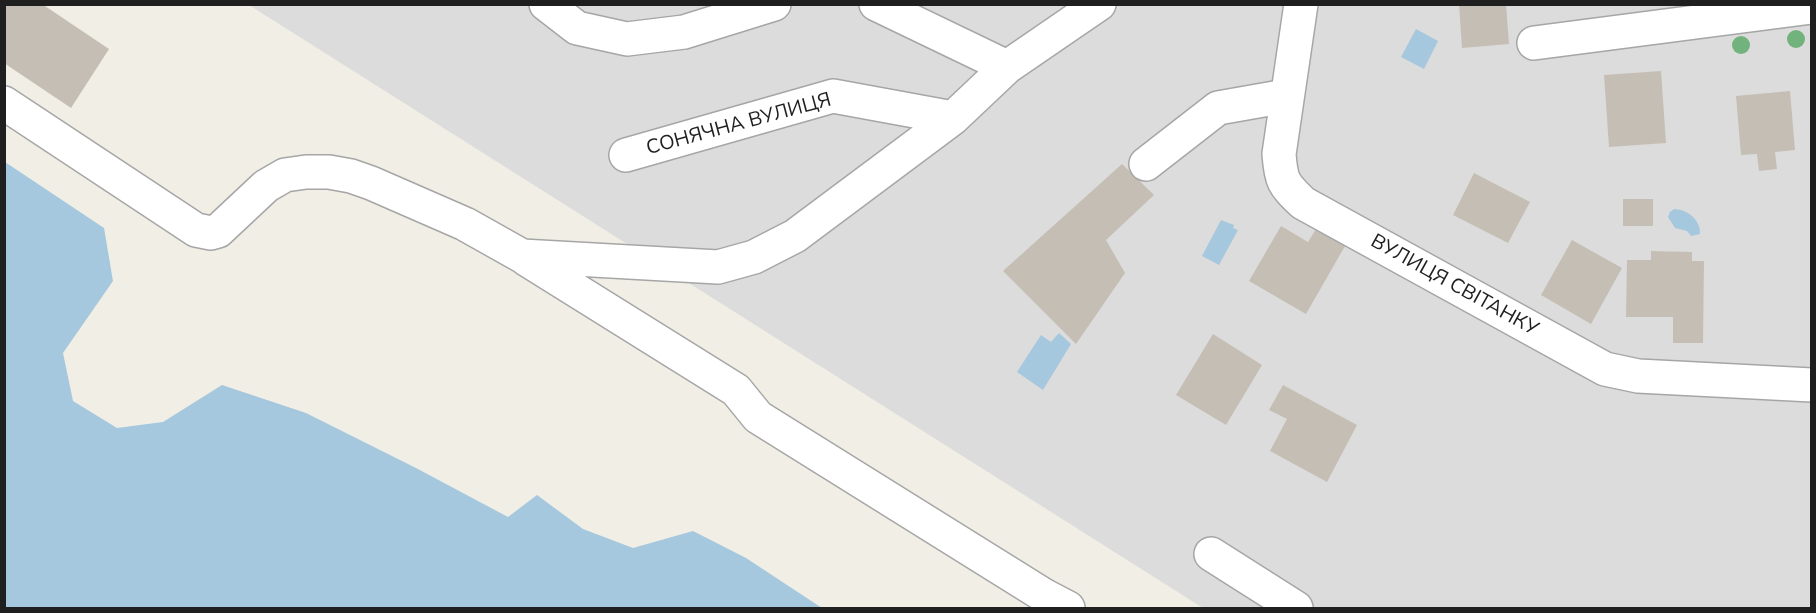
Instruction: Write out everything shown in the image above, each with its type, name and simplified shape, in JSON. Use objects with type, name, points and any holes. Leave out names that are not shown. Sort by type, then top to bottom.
[{"type":"street","points":[[546,4],[578,28],[627,39],[684,32],[774,4]]},
{"type":"street","points":[[876,4],[1007,67]]},
{"type":"street","points":[[522,256],[718,267],[754,257],[795,237],[953,118],[1007,67],[1099,4]]},
{"type":"street","name":"ВУЛИЦЯ СВІТАНКУ","points":[[1301,4],[1279,154],[1280,175],[1288,188],[1303,203],[1605,369],[1638,376],[1812,385]]},
{"type":"street","points":[[1534,43],[1812,7]]},
{"type":"street","name":"СОНЯЧНА ВУЛИЦЯ","points":[[626,155],[833,96],[953,118]]},
{"type":"street","points":[[1146,164],[1218,108],[1286,96]]},
{"type":"street","points":[[4,103],[203,233],[218,231],[266,186],[285,175],[306,172],[328,172],[351,176],[465,224],[522,256],[736,390],[758,417],[1068,609]]},
{"type":"street","points":[[1211,554],[1296,609]]},
{"type":"shaded area","points":[[249,5],[1811,5],[1811,608],[1203,608]]},
{"type":"water","points":[[1416,29],[1438,41],[1424,69],[1401,57]]},
{"type":"water","points":[[5,162],[104,228],[113,281],[63,353],[73,401],[117,428],[163,422],[222,385],[306,413],[508,517],[537,495],[583,529],[633,548],[693,531],[746,558],[822,608],[5,608]]},
{"type":"water","points":[[1674,209],[1692,216],[1698,224],[1700,234],[1691,236],[1687,231],[1675,228],[1668,217]]},
{"type":"water","points":[[1221,220],[1234,225],[1233,228],[1238,230],[1219,265],[1202,256]]},
{"type":"water","points":[[1059,333],[1071,344],[1043,390],[1017,372],[1041,335],[1051,342]]},
{"type":"building","points":[[4,4],[42,4],[109,49],[71,108],[4,63]]},
{"type":"building","points":[[1459,4],[1506,4],[1509,44],[1462,48]]},
{"type":"building","points":[[1661,71],[1666,143],[1609,147],[1604,75]]},
{"type":"building","points":[[1790,91],[1795,150],[1775,152],[1777,169],[1759,171],[1757,154],[1741,155],[1736,96]]},
{"type":"building","points":[[1122,164],[1154,195],[1106,240],[1125,273],[1076,344],[1003,271]]},
{"type":"building","points":[[1474,173],[1530,202],[1508,243],[1453,215]]},
{"type":"building","points":[[1623,199],[1653,199],[1653,226],[1623,226]]},
{"type":"building","points":[[1281,226],[1308,242],[1316,229],[1345,246],[1306,314],[1249,281]]},
{"type":"building","points":[[1572,240],[1622,268],[1591,324],[1541,295]]},
{"type":"building","points":[[1651,251],[1692,252],[1692,261],[1704,261],[1703,343],[1673,343],[1673,317],[1626,317],[1627,260],[1651,260]]},
{"type":"building","points":[[1213,334],[1262,365],[1226,425],[1176,395]]},
{"type":"building","points":[[1283,385],[1357,425],[1327,482],[1270,451],[1287,419],[1269,410]]}]
